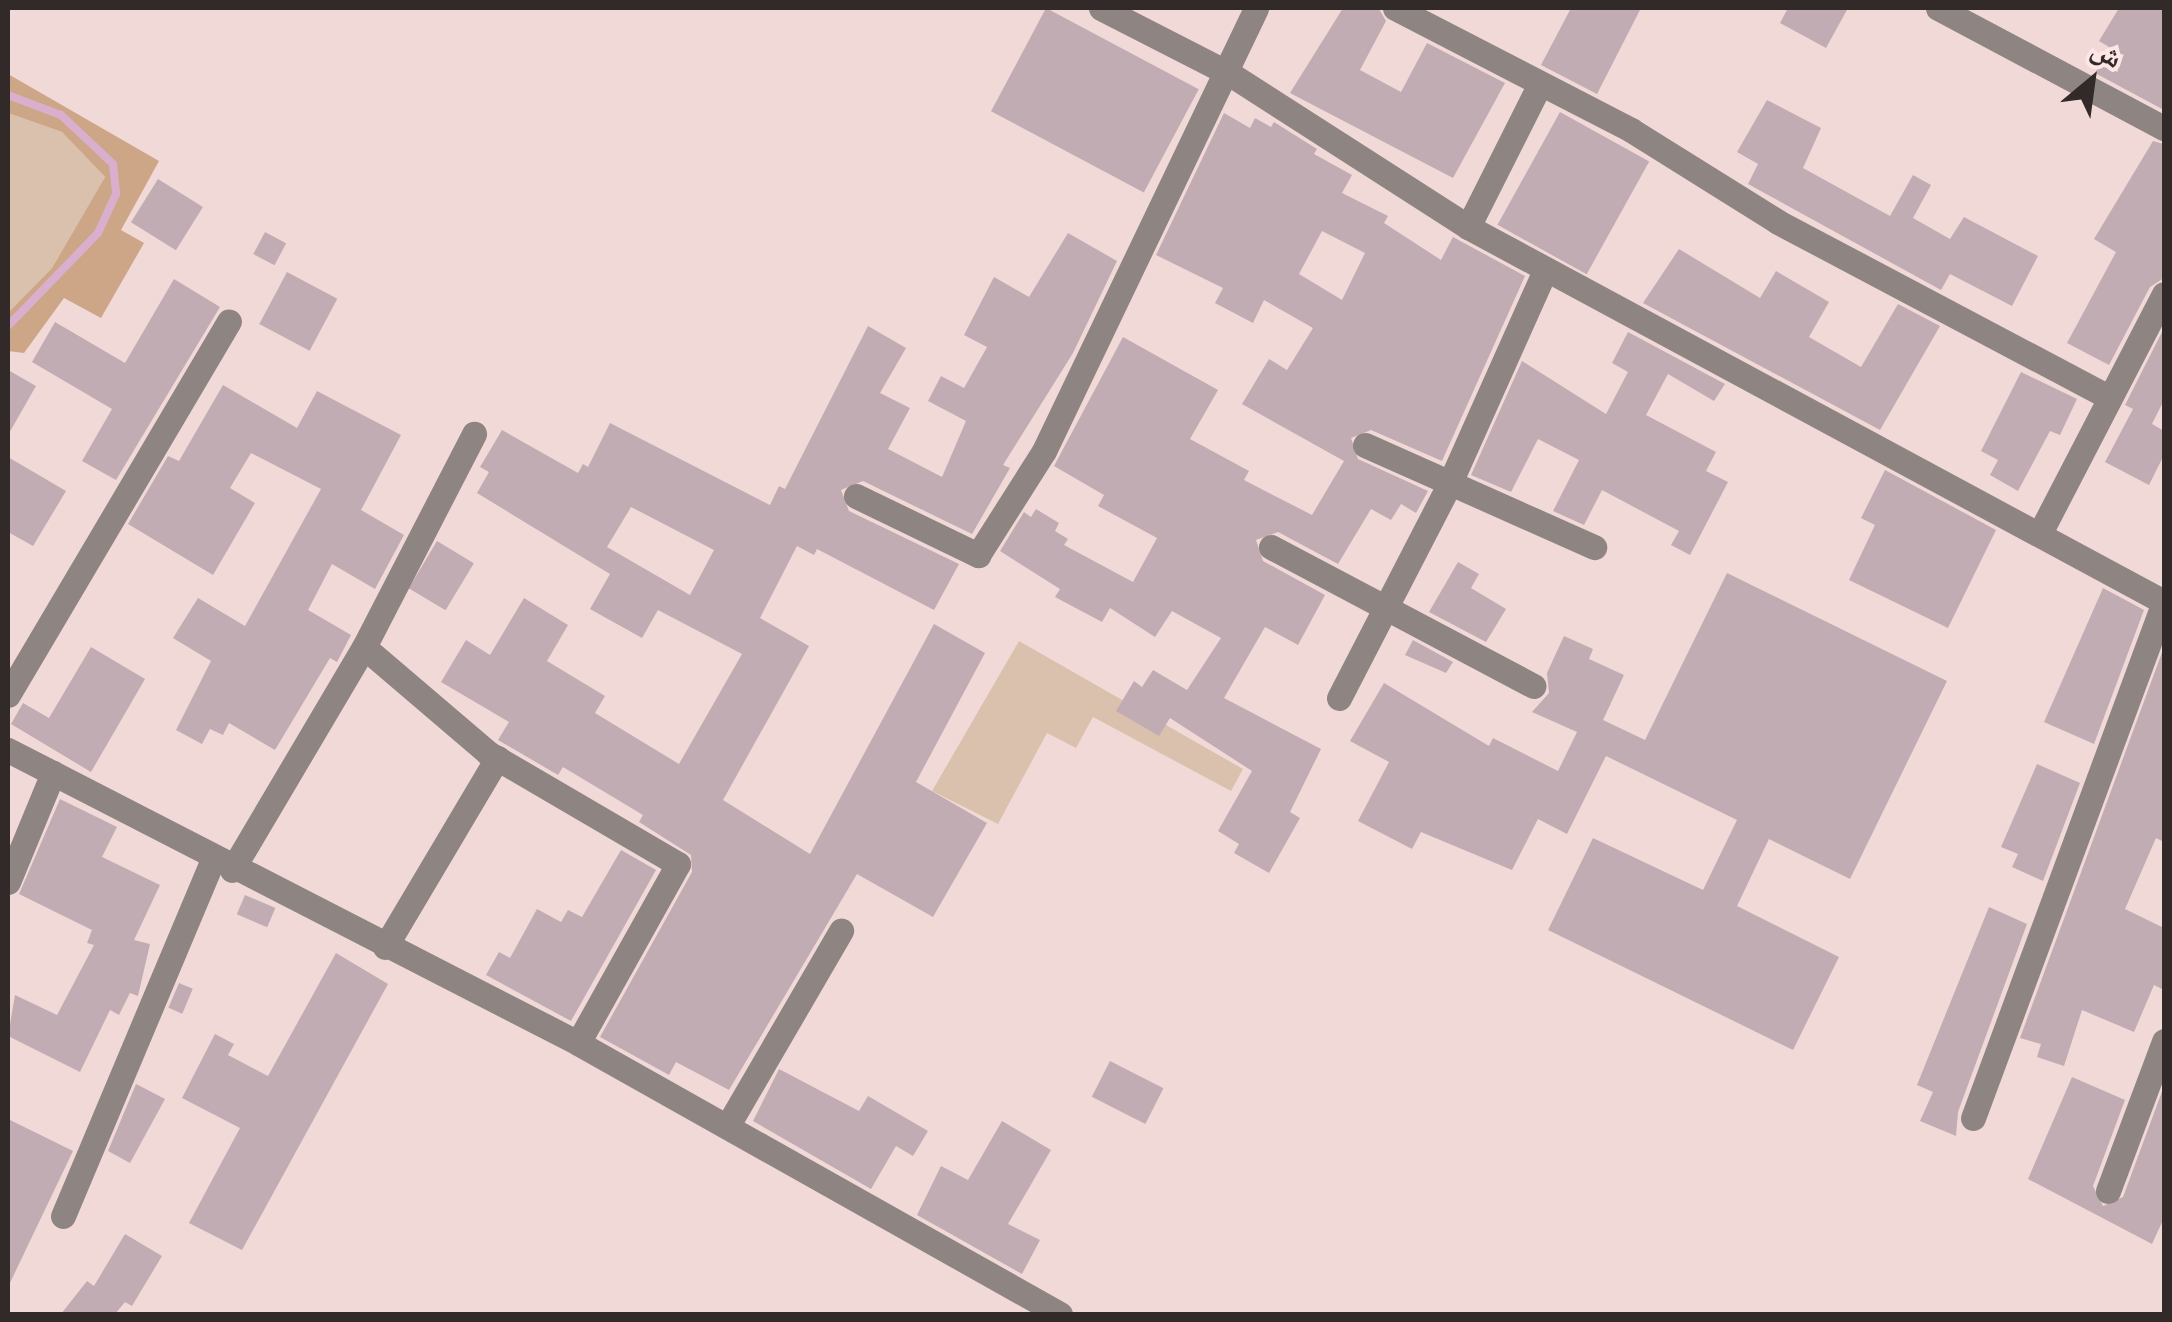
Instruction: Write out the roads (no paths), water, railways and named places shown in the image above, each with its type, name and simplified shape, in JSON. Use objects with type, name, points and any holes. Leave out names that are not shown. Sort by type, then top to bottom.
[{"type":"street","points":[[1101,8],[1230,74],[1468,227],[2164,602],[1973,1118]]},
{"type":"street","points":[[856,496],[978,555],[1044,451],[1230,74],[1256,8]]},
{"type":"street","points":[[1395,8],[1632,130],[1778,222],[2108,397]]},
{"type":"street","points":[[1938,8],[2164,128]]},
{"type":"street","points":[[1468,227],[1540,84]]},
{"type":"street","points":[[1339,698],[1449,486],[1545,270]]},
{"type":"street","points":[[2040,533],[2164,294]]},
{"type":"street","points":[[8,695],[230,322]]},
{"type":"street","points":[[63,1216],[222,864],[364,647],[474,434]]},
{"type":"street","points":[[1364,445],[1449,486],[1594,547]]},
{"type":"street","points":[[1271,548],[1534,686]]},
{"type":"street","points":[[364,647],[497,758],[678,864],[578,1044]]},
{"type":"street","points":[[8,750],[222,864],[578,1044],[1060,1314]]},
{"type":"street","points":[[385,948],[497,758]]},
{"type":"street","points":[[8,882],[53,773]]},
{"type":"street","points":[[728,1125],[841,931]]},
{"type":"street","points":[[2108,1191],[2164,1040]]},
{"type":"waterway","points":[[8,95],[61,115],[113,164],[116,194],[98,233],[8,326]]}]
